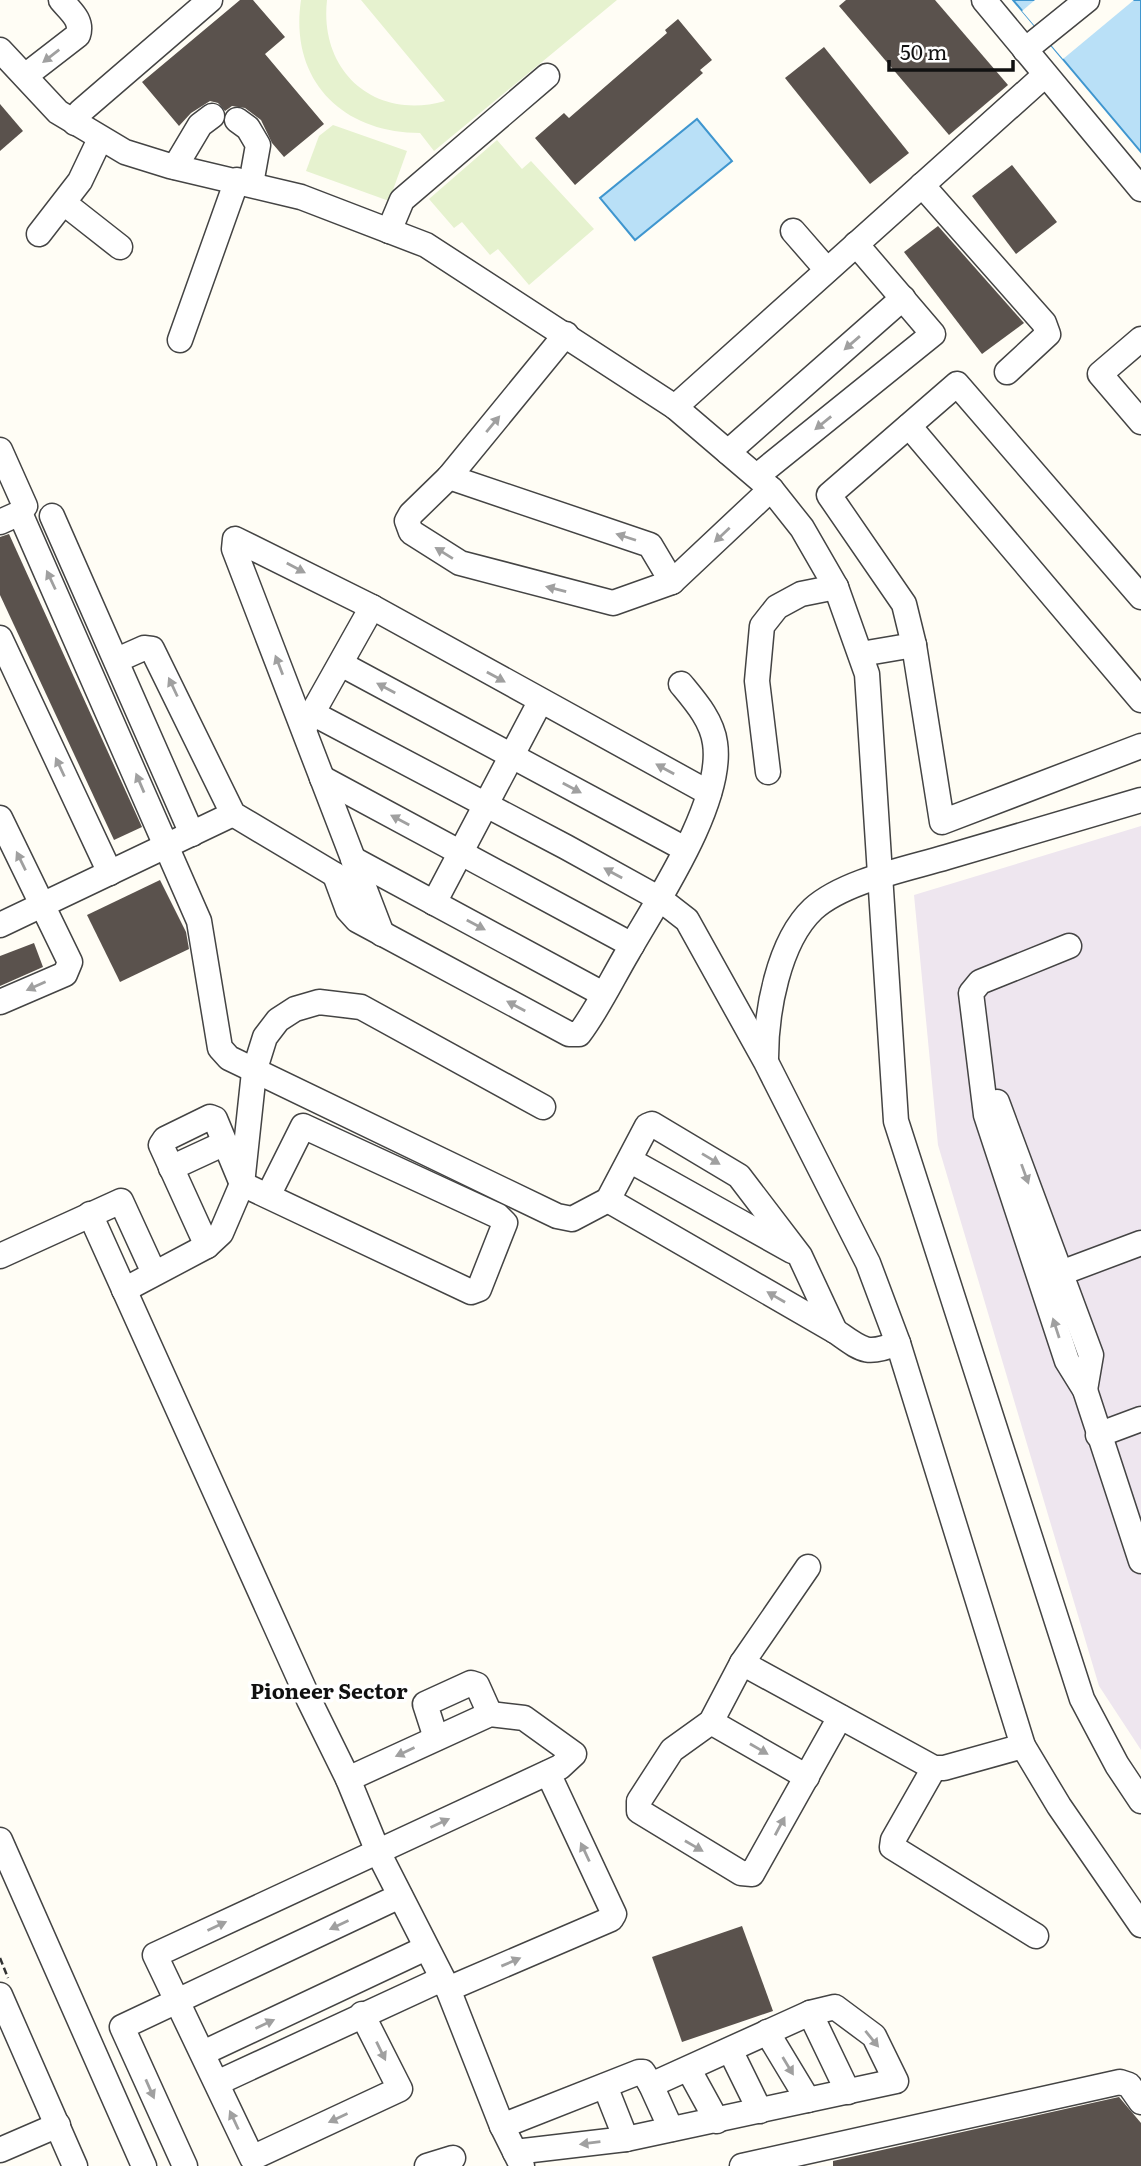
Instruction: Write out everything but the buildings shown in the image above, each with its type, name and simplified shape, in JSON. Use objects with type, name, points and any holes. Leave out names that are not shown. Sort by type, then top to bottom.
[{"type":"street","points":[[25,76],[78,35],[80,27],[77,19],[61,0]]},
{"type":"street","points":[[75,124],[80,112],[210,0]]},
{"type":"street","points":[[984,0],[1141,189]]},
{"type":"street","points":[[1025,50],[1087,0]]},
{"type":"street","points":[[0,50],[58,112],[125,152],[174,167],[301,197],[426,246],[566,334],[675,407],[764,483],[802,528],[836,587],[867,674],[878,877],[896,1121],[1082,1699],[1117,1765],[1141,1801]]},
{"type":"street","points":[[675,407],[1045,75]]},
{"type":"street","points":[[390,231],[402,201],[547,76]]},
{"type":"street","points":[[174,167],[200,125],[212,116]]},
{"type":"street","points":[[180,340],[258,145],[248,128],[237,120]]},
{"type":"street","points":[[39,234],[80,181],[100,139]]},
{"type":"street","points":[[922,185],[1044,323],[1048,334],[1043,342],[1007,372]]},
{"type":"street","points":[[64,203],[120,247]]},
{"type":"street","points":[[793,232],[827,270]]},
{"type":"street","points":[[566,334],[449,477],[411,514],[407,526],[460,563],[605,602],[632,597],[673,582],[764,483],[933,334],[856,244]]},
{"type":"street","points":[[728,452],[903,298]]},
{"type":"street","points":[[1141,339],[1100,374],[1141,422]]},
{"type":"street","points":[[1141,597],[957,384],[829,495],[904,604],[914,645],[942,822],[1141,746]]},
{"type":"street","points":[[909,426],[1141,700]]},
{"type":"street","points":[[0,450],[25,500],[10,517],[167,846],[199,921],[220,1048],[229,1058],[557,1216],[580,1217],[608,1200],[631,1161],[647,1126],[652,1124],[739,1176],[800,1255],[835,1331]]},
{"type":"street","points":[[449,477],[650,545],[673,582]]},
{"type":"street","points":[[51,516],[192,834]]},
{"type":"street","points":[[681,684],[704,712],[716,744],[709,793],[660,899],[582,1030],[573,1036],[352,916],[344,867],[308,721],[234,549],[235,539],[372,607],[709,793]]},
{"type":"street","points":[[768,772],[757,681],[762,626],[777,607],[801,594],[836,587]]},
{"type":"street","points":[[308,721],[372,607]]},
{"type":"street","points":[[0,638],[110,873]]},
{"type":"street","points":[[861,654],[914,645]]},
{"type":"street","points":[[117,660],[144,648],[157,653],[233,814],[344,867],[434,902],[603,994]]},
{"type":"street","points":[[341,664],[685,849]]},
{"type":"street","points":[[434,902],[540,702]]},
{"type":"street","points":[[308,721],[485,806],[660,899],[687,920],[766,1062],[868,1263],[898,1343],[1023,1746],[1059,1806],[1141,1925]]},
{"type":"street","points":[[322,778],[632,945]]},
{"type":"street","points":[[766,1062],[766,1027],[775,984],[801,923],[814,908],[878,877],[1141,800]]},
{"type":"street","points":[[0,925],[233,814]]},
{"type":"street","points":[[0,818],[70,962],[70,968],[65,974],[0,1002]]},
{"type":"street","points":[[344,867],[366,892],[382,934]]},
{"type":"street","points":[[1069,946],[981,982],[971,993],[986,1115],[1067,1361],[1084,1390],[1141,1561]]},
{"type":"street","points":[[124,1290],[207,1246],[229,1219],[242,1184],[254,1072],[265,1037],[278,1020],[295,1009],[319,1002],[349,1003],[543,1107]]},
{"type":"street","points":[[980,1066],[1001,1111],[1091,1354],[1084,1390]]},
{"type":"street","points":[[207,1246],[161,1148],[164,1139],[210,1117],[215,1119],[242,1184],[471,1292],[479,1289],[505,1223],[498,1216],[303,1126],[268,1196]]},
{"type":"street","points":[[631,1161],[800,1255]]},
{"type":"street","points":[[608,1200],[869,1352],[898,1343]]},
{"type":"street","points":[[0,1256],[121,1201],[154,1273]]},
{"type":"street","points":[[90,1214],[309,1700],[348,1779],[378,1852],[445,1984],[502,2126],[519,2159],[717,2121],[896,2081],[874,2036],[835,2007],[810,2013],[651,2085]]},
{"type":"street","points":[[1061,1273],[1141,1243]]},
{"type":"street","points":[[1098,1435],[1141,1419]]},
{"type":"street","points":[[808,1567],[741,1663],[711,1722],[672,1750],[639,1801],[639,1811],[741,1873],[751,1874],[757,1868],[840,1717]]},
{"type":"street","points":[[741,1663],[934,1768],[944,1768],[1023,1746]]},
{"type":"street","points":[[436,1738],[425,1704],[471,1683],[477,1685],[490,1714]]},
{"type":"street","points":[[348,1779],[490,1714],[524,1718],[574,1754],[560,1767],[548,1773],[155,1955],[252,2158],[400,2089],[362,2014]]},
{"type":"street","points":[[711,1722],[807,1777]]},
{"type":"street","points":[[934,1768],[893,1840],[892,1847],[1037,1936]]},
{"type":"street","points":[[217,2082],[362,2014],[611,1919],[614,1914],[548,1773]]},
{"type":"street","points":[[0,1840],[144,2166]]},
{"type":"street","points":[[185,2166],[121,2027],[400,1896]]},
{"type":"street","points":[[203,2053],[426,1948]]},
{"type":"street","points":[[0,1995],[75,2166]]},
{"type":"street","points":[[810,2013],[848,2092]]},
{"type":"street","points":[[767,2032],[808,2100]]},
{"type":"street","points":[[730,2050],[760,2111]]},
{"type":"street","points":[[689,2070],[717,2121]]},
{"type":"street","points":[[502,2126],[643,2072],[671,2129]]},
{"type":"street","points":[[742,2166],[1120,2082],[1129,2085],[1141,2102]]},
{"type":"street","points":[[605,2086],[626,2139]]},
{"type":"street","points":[[0,2150],[58,2125]]},
{"type":"street","points":[[427,2166],[453,2158]]},
{"type":"shaded area","points":[[1141,826],[1141,1750],[1099,1686],[938,1145],[914,895]]},
{"type":"green space","points":[[301,0],[327,0],[327,26],[332,49],[342,69],[357,85],[375,97],[396,104],[420,105],[445,101],[361,0],[617,0],[434,151],[420,133],[392,131],[367,123],[345,112],[327,96],[313,77],[304,55],[299,29]]},
{"type":"green space","points":[[333,125],[407,151],[389,201],[306,171],[319,136]]},
{"type":"green space","points":[[497,140],[522,169],[531,161],[594,229],[529,285],[498,249],[490,255],[462,222],[454,228],[429,199]]},
{"type":"water","points":[[1013,0],[1141,0],[1141,152]]},
{"type":"water","points":[[697,119],[732,161],[635,240],[600,198]]},
{"type":"pier","points":[[1035,0],[1134,0],[1063,59],[1022,11]]},
{"type":"district","name":"Pioneer Sector","points":[[329,1692]]}]
